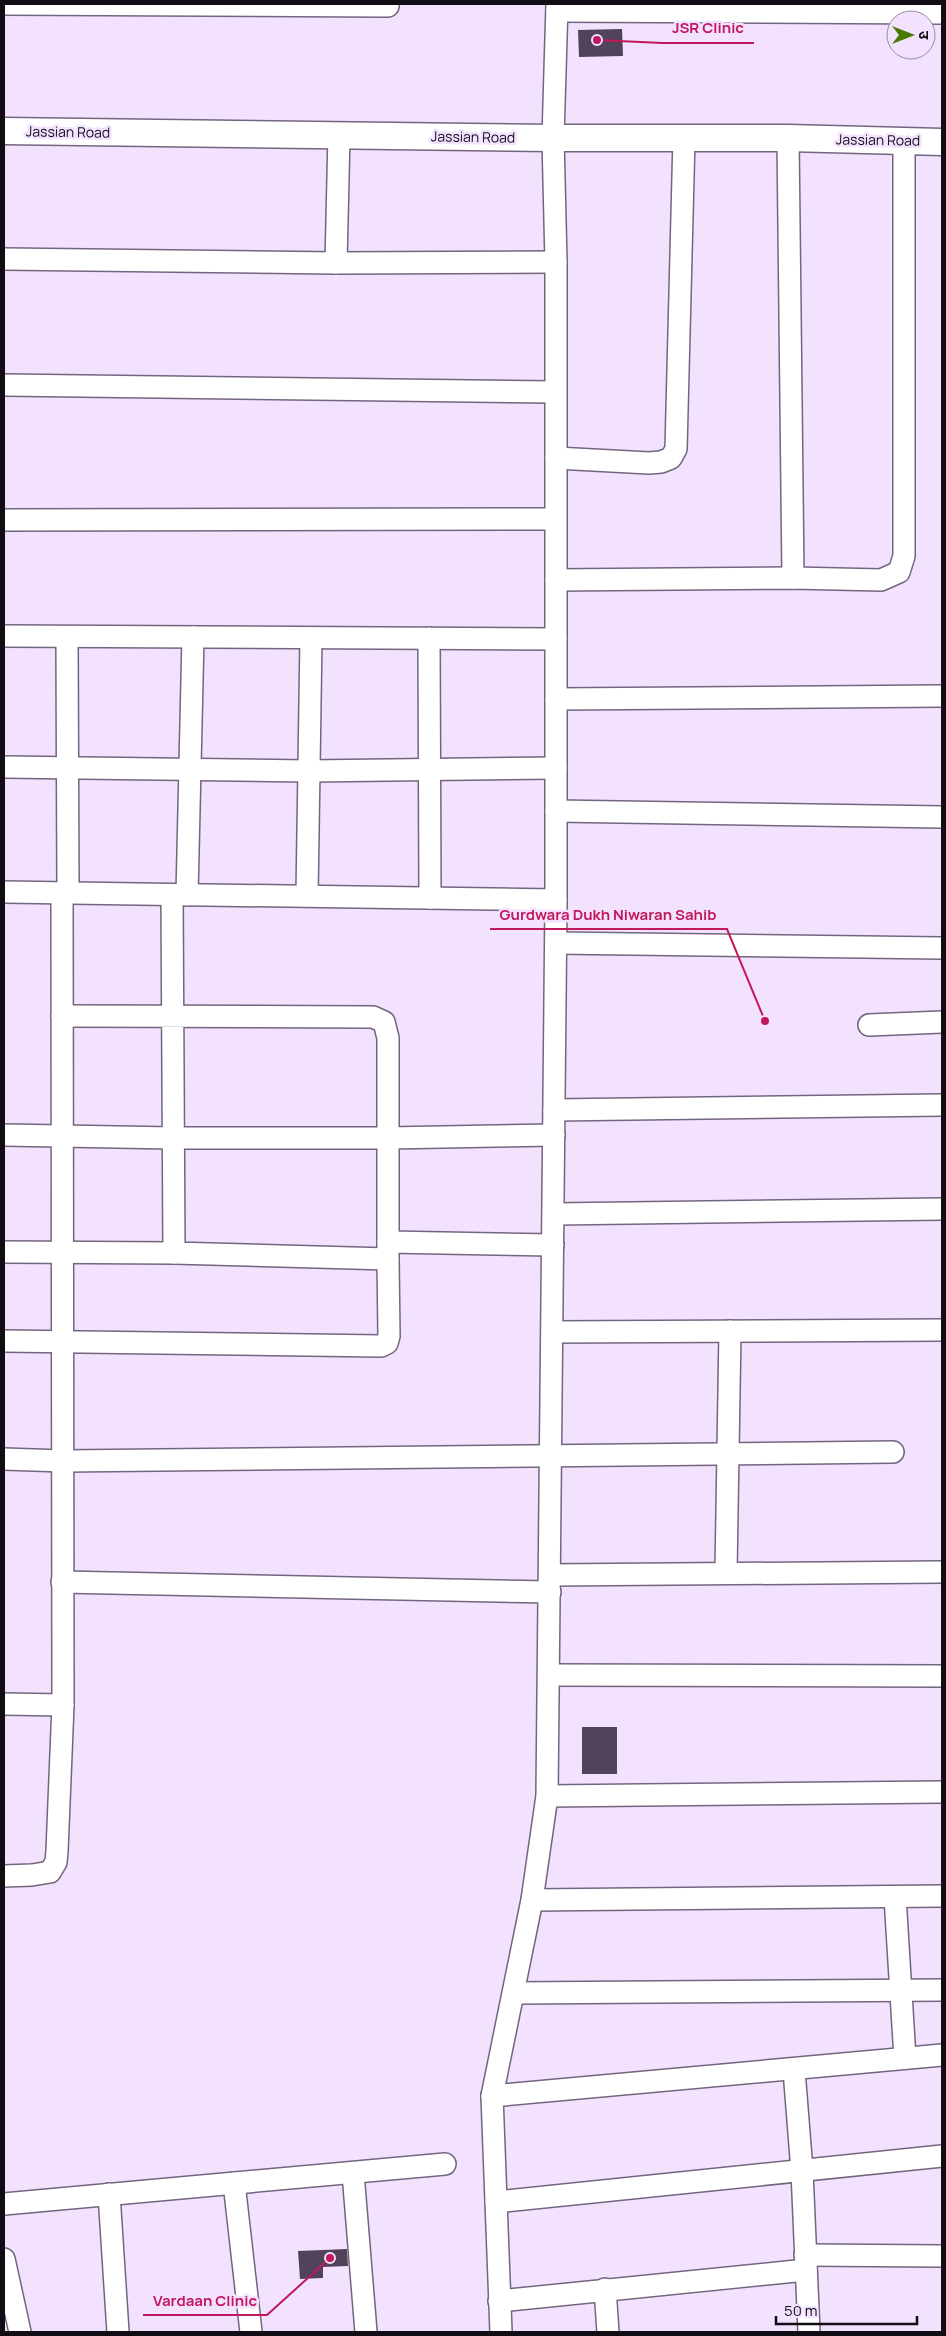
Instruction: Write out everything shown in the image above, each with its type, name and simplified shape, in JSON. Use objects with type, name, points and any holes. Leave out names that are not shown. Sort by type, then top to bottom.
[{"type":"street","points":[[4,4],[388,6]]},
{"type":"street","points":[[501,2332],[492,2096],[532,1900],[547,1796],[556,943],[556,262],[553,138],[557,7],[942,13]]},
{"type":"street","name":"Jassian Road","points":[[4,131],[553,138],[788,138],[942,142]]},
{"type":"street","points":[[336,263],[339,135]]},
{"type":"street","points":[[556,458],[655,463],[671,458],[676,449],[684,138]]},
{"type":"street","points":[[788,138],[794,578]]},
{"type":"street","points":[[556,580],[794,578],[881,580],[895,575],[902,568],[904,141]]},
{"type":"street","points":[[4,259],[336,263],[556,262]]},
{"type":"street","points":[[4,385],[555,392]]},
{"type":"street","points":[[4,520],[555,519]]},
{"type":"street","points":[[4,636],[556,639]]},
{"type":"street","points":[[4,1876],[44,1874],[50,1872],[56,1862],[63,1705],[62,1016],[68,768],[67,637]]},
{"type":"street","points":[[174,1253],[173,1016],[179,895],[190,770],[193,637]]},
{"type":"street","points":[[307,896],[311,638]]},
{"type":"street","points":[[429,638],[430,898]]},
{"type":"street","points":[[556,698],[942,696]]},
{"type":"street","points":[[4,767],[309,771],[429,768],[556,768]]},
{"type":"street","points":[[556,811],[942,817]]},
{"type":"street","points":[[4,892],[556,900]]},
{"type":"street","points":[[556,943],[942,948]]},
{"type":"street","points":[[4,1341],[381,1346],[387,1343],[389,1336],[388,1038],[384,1022],[373,1016],[62,1016]]},
{"type":"street","points":[[869,1025],[942,1022]]},
{"type":"street","points":[[554,1110],[942,1105]]},
{"type":"street","points":[[4,1135],[173,1138],[388,1138],[554,1135]]},
{"type":"street","points":[[554,1214],[942,1209]]},
{"type":"street","points":[[4,1252],[174,1253],[388,1250],[553,1245]]},
{"type":"street","points":[[552,1332],[942,1330]]},
{"type":"street","points":[[726,1572],[730,1331]]},
{"type":"street","points":[[4,1459],[62,1462],[893,1452]]},
{"type":"street","points":[[62,1582],[550,1584],[726,1572],[942,1572]]},
{"type":"street","points":[[549,1675],[942,1676]]},
{"type":"street","points":[[4,1704],[63,1705]]},
{"type":"street","points":[[547,1796],[942,1792]]},
{"type":"street","points":[[532,1900],[942,1896]]},
{"type":"street","points":[[895,1897],[905,2058]]},
{"type":"street","points":[[514,1993],[942,1990]]},
{"type":"street","points":[[492,2096],[794,2070],[942,2055]]},
{"type":"street","points":[[794,2070],[802,2172],[808,2332]]},
{"type":"street","points":[[496,2202],[802,2172],[942,2156]]},
{"type":"street","points":[[4,2204],[446,2164]]},
{"type":"street","points":[[353,2172],[366,2332]]},
{"type":"street","points":[[234,2183],[251,2332]]},
{"type":"street","points":[[109,2194],[118,2332]]},
{"type":"street","points":[[499,2300],[605,2289],[806,2262],[942,2256]]},
{"type":"street","points":[[4,2259],[20,2332]]},
{"type":"street","points":[[605,2289],[608,2332]]},
{"type":"building","points":[[622,29],[623,56],[579,57],[578,30]]},
{"type":"building","points":[[582,1727],[617,1727],[617,1774],[582,1774]]},
{"type":"building","points":[[347,2249],[348,2266],[323,2267],[323,2278],[300,2279],[298,2251]]},
{"type":"place","name":"JSR Clinic","points":[[597,40]]},
{"type":"place","name":"Gurdwara Dukh Niwaran Sahib","points":[[765,1021]]},
{"type":"place","name":"Vardaan Clinic","points":[[330,2258]]}]
